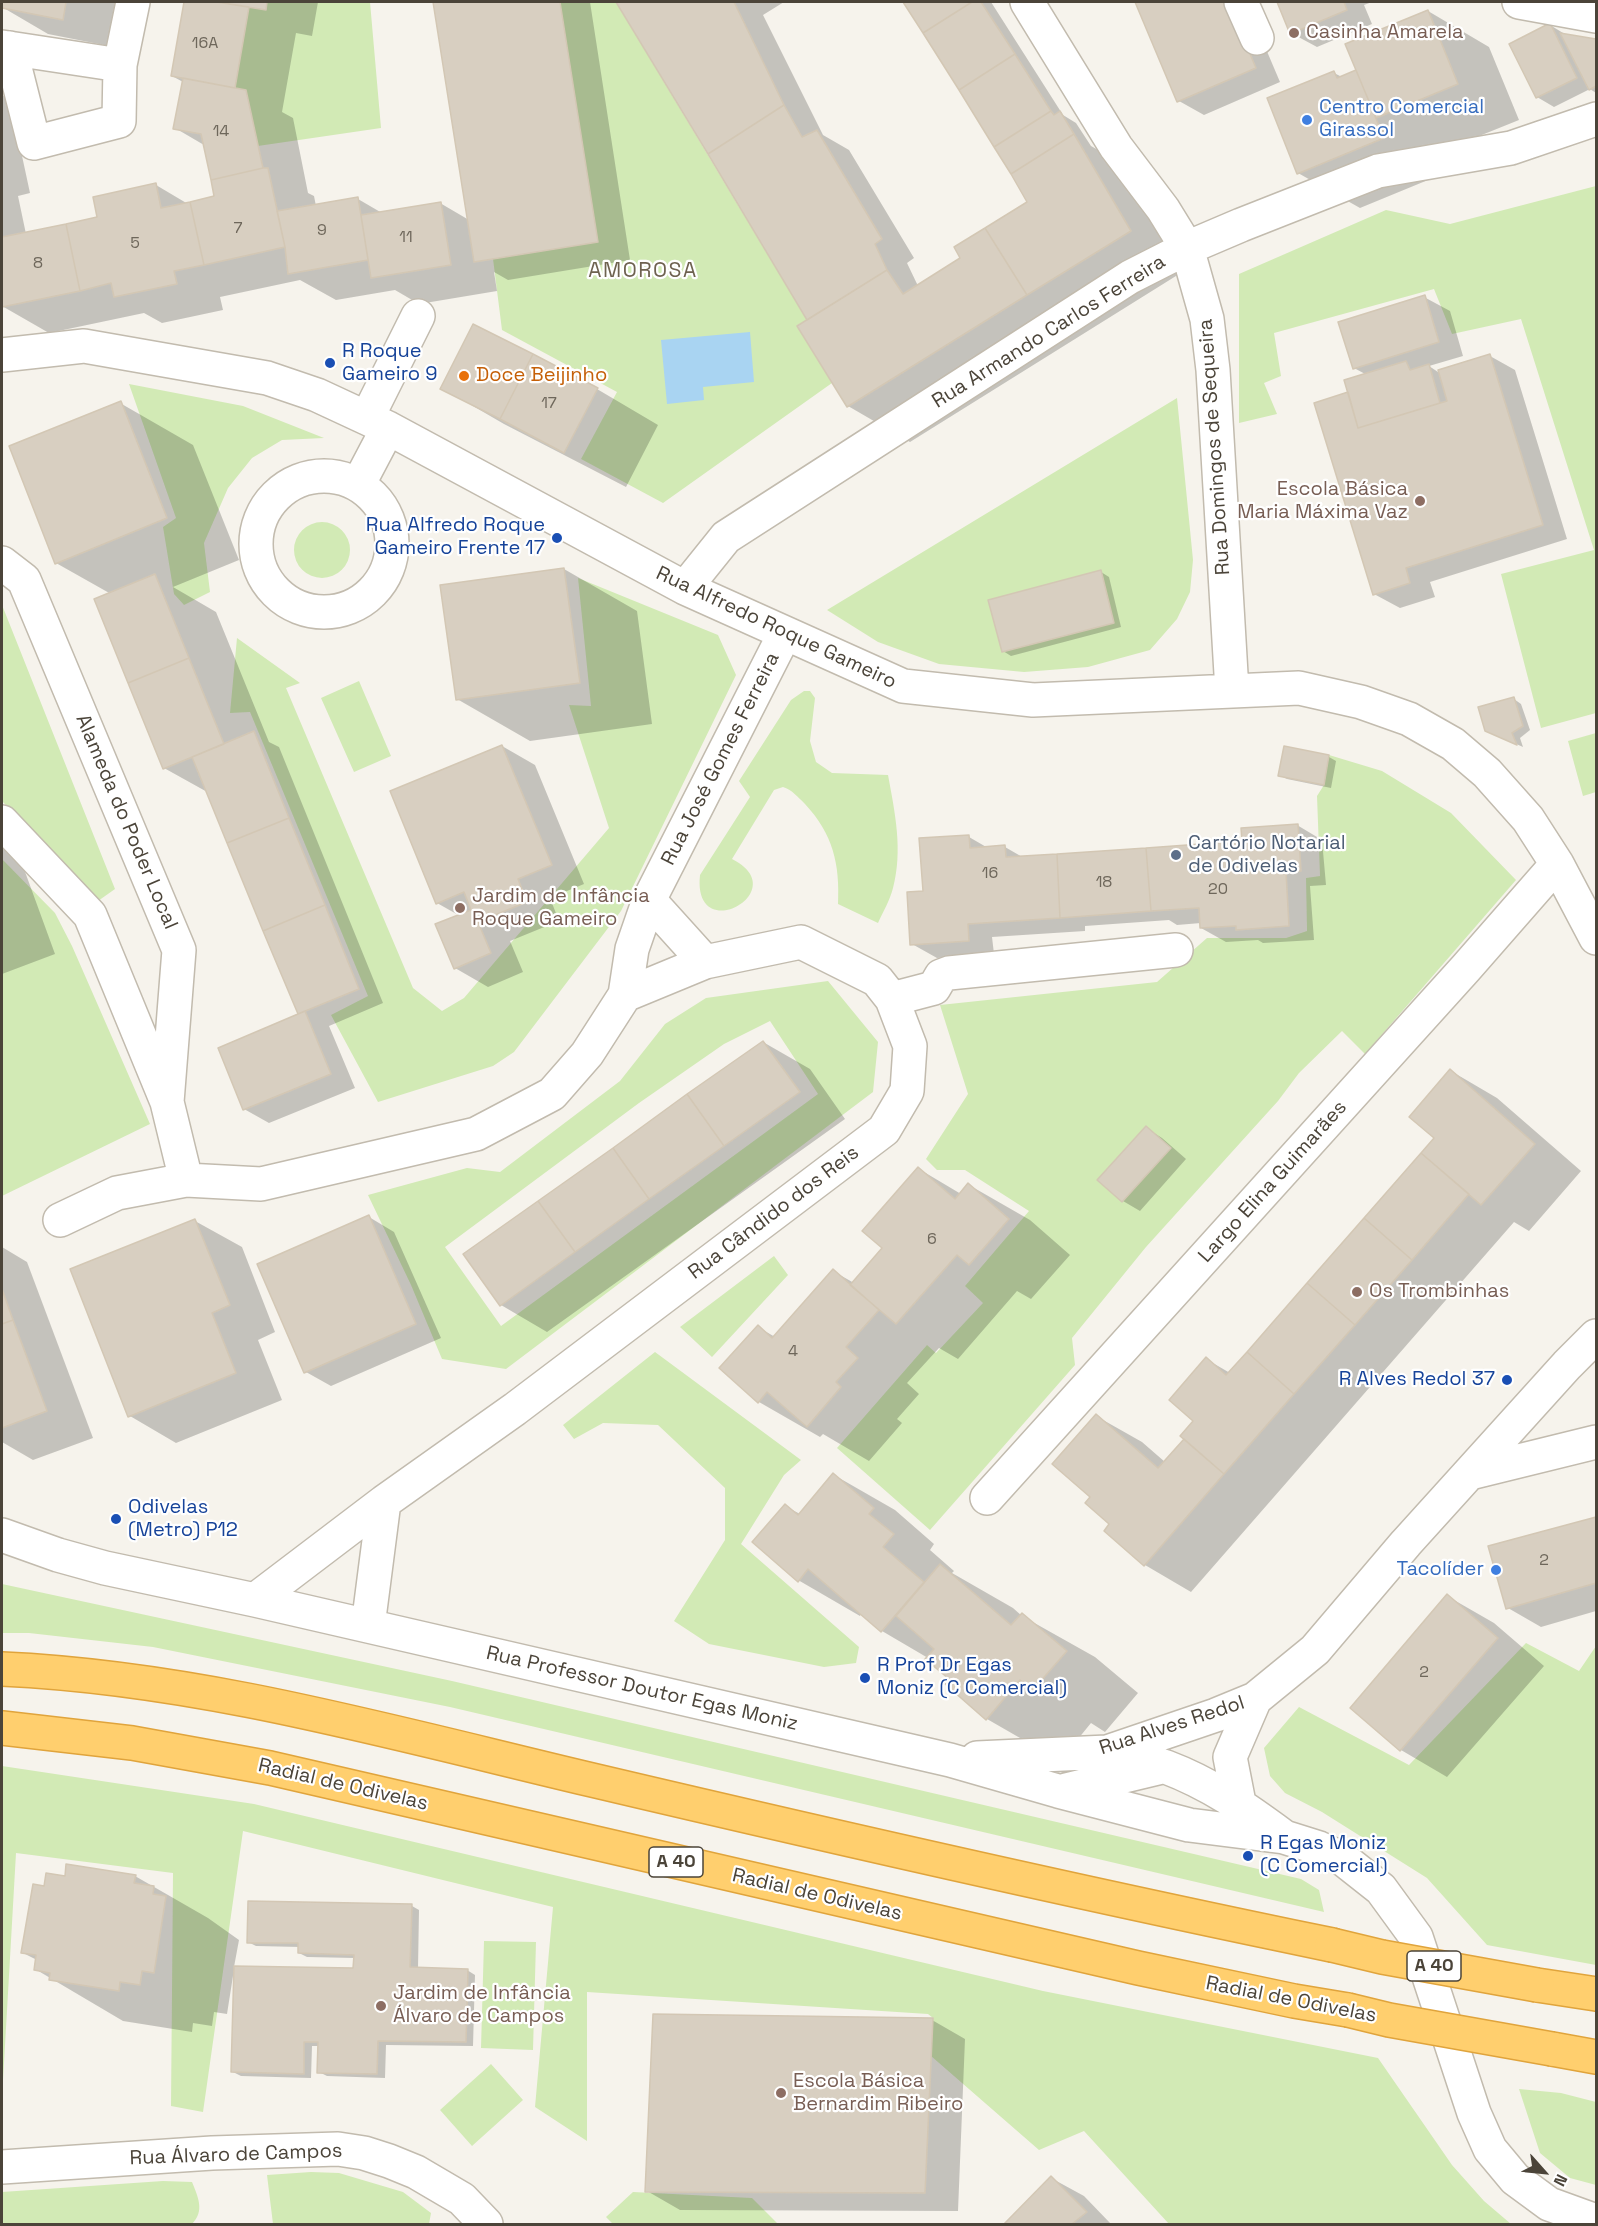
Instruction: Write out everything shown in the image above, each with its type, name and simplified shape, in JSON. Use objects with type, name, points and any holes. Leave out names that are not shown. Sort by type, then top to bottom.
[{"type":"highway","name":"A 40","points":[[2,1669],[168,1686],[314,1714],[839,1839],[1382,1957],[1596,1994]]},
{"type":"highway","name":"Radial de Odivelas","points":[[2,1728],[132,1743],[270,1768],[1104,1960],[1389,2020],[1596,2057]]},
{"type":"street","points":[[120,65],[6,48],[34,143],[119,121],[120,65],[133,2]]},
{"type":"street","name":"Rua Domingos de Sequeira","points":[[1027,2],[1116,147],[1163,209],[1187,248],[1208,319],[1232,691]]},
{"type":"street","points":[[1240,2],[1257,38]]},
{"type":"street","points":[[1519,2],[1596,16]]},
{"type":"street","name":"Rua Armando Carlos Ferreira","points":[[685,588],[726,537],[767,508],[1130,277],[1187,248],[1378,171],[1511,148],[1596,119]]},
{"type":"street","points":[[358,485],[377,423],[418,316]]},
{"type":"street","name":"Rua Alfredo Roque Gameiro","points":[[2,355],[84,346],[267,378],[317,395],[377,423],[685,588],[903,686],[1033,700],[1299,688],[1360,702],[1409,719],[1454,744],[1486,773],[1528,819],[1557,864],[1596,938]]},
{"type":"street","points":[[320,476],[340,478],[358,485],[375,499],[387,518],[392,539],[390,561],[381,581],[366,597],[348,608],[326,612],[304,610],[284,600],[268,585],[259,565],[256,543],[259,522],[268,504],[282,490],[300,480],[320,476]]},
{"type":"street","name":"Alameda do Poder Local","points":[[2,563],[24,580],[179,950],[166,1102]]},
{"type":"street","name":"Rua José Gomes Ferreira","points":[[60,1220],[117,1193],[186,1180],[261,1184],[476,1134],[552,1094],[587,1054],[625,995],[632,949],[649,900],[784,634]]},
{"type":"street","name":"Alameda do Poder Local","points":[[2,822],[90,915],[166,1102],[186,1180]]},
{"type":"street","name":"Largo Elina Guimarães","points":[[987,1498],[1450,986],[1557,864]]},
{"type":"street","points":[[649,900],[705,962]]},
{"type":"street","name":"Rua Cândido dos Reis","points":[[255,1600],[384,1502],[515,1409],[884,1130],[907,1091],[910,1046],[892,999],[877,981],[801,942],[705,962],[625,995]]},
{"type":"street","points":[[892,999],[934,988],[941,976],[948,973],[1176,950]]},
{"type":"street","name":"Rua Alves Redol","points":[[950,1760],[1107,1752],[1216,1715],[1255,1699],[1315,1650],[1470,1473],[1596,1336]]},
{"type":"street","points":[[1470,1473],[1596,1442]]},
{"type":"street","points":[[368,1626],[384,1502]]},
{"type":"street","name":"Rua Professor Doutor Egas Moniz","points":[[2,1535],[58,1555],[105,1568],[255,1600],[950,1760],[1189,1825],[1284,1837]]},
{"type":"street","points":[[1239,1803],[1230,1757],[1255,1699]]},
{"type":"street","points":[[1058,1791],[1165,1766],[1194,1741],[1216,1715]]},
{"type":"street","points":[[1107,1752],[1165,1766],[1239,1803],[1284,1837],[1319,1848],[1343,1859],[1381,1889],[1416,1937],[1474,2113],[1490,2149],[1515,2179],[1549,2204],[1596,2222]]},
{"type":"street","points":[[1165,1766],[1167,1796],[1189,1825]]},
{"type":"street","name":"Rua Álvaro de Campos","points":[[2,2167],[212,2153],[338,2149],[364,2153],[416,2172],[462,2199],[486,2224]]},
{"type":"green space","points":[[267,2],[370,2],[381,128],[258,146],[246,90],[235,88],[249,7],[266,10]]},
{"type":"green space","points":[[560,2],[616,2],[807,320],[797,326],[832,383],[663,503],[581,459],[617,392],[502,330],[493,259],[598,242]]},
{"type":"green space","points":[[1596,186],[1596,713],[1541,728],[1501,574],[1594,550],[1521,319],[1452,334],[1434,289],[1274,333],[1281,376],[1264,383],[1277,414],[1239,423],[1239,274],[1386,210],[1450,224]]},
{"type":"green space","points":[[129,384],[243,406],[324,438],[282,440],[252,458],[228,488],[204,543],[210,592],[184,605],[174,594],[163,527],[176,518]]},
{"type":"green space","points":[[1177,398],[1193,560],[1190,592],[1177,619],[1150,650],[1088,667],[1024,672],[939,664],[878,642],[827,610]]},
{"type":"green space","points":[[317,522],[327,522],[342,530],[348,539],[350,550],[348,561],[342,570],[327,578],[317,578],[306,573],[299,566],[294,555],[294,545],[299,534],[306,527]]},
{"type":"green space","points":[[578,578],[718,635],[736,675],[621,911],[514,1052],[493,1066],[378,1102],[331,1015],[368,996],[250,712],[230,713],[237,638],[300,683],[286,688],[413,988],[442,1011],[464,998],[609,828],[569,705],[591,706]]},
{"type":"green space","points":[[2,605],[115,889],[98,901],[2,801]]},
{"type":"green space","points":[[359,681],[391,756],[354,772],[321,698]]},
{"type":"green space","points":[[804,691],[810,691],[815,698],[810,741],[816,762],[832,773],[888,775],[898,846],[892,892],[878,923],[838,904],[838,876],[828,838],[815,815],[792,792],[783,787],[774,790],[732,859],[749,872],[753,885],[748,897],[737,906],[723,910],[711,908],[702,897],[700,875],[750,797],[739,781],[791,700]]},
{"type":"green space","points":[[1596,733],[1596,792],[1583,796],[1568,741]]},
{"type":"green space","points":[[1329,755],[1382,771],[1451,813],[1516,880],[1365,1054],[1342,1031],[1299,1073],[1278,1101],[1146,1247],[1072,1338],[1075,1365],[930,1530],[837,1448],[927,1345],[936,1353],[983,1303],[965,1286],[1029,1211],[965,1170],[937,1170],[926,1159],[968,1094],[940,1005],[1157,982],[1207,938],[1286,938],[1307,931],[1306,878],[1320,876],[1317,796],[1324,785]]},
{"type":"green space","points":[[2,859],[55,913],[72,946],[150,1124],[2,1196]]},
{"type":"green space","points":[[828,981],[878,1042],[873,1092],[506,1369],[442,1359],[411,1285],[368,1195],[467,1168],[500,1172],[620,1081],[665,1024],[706,998]],"holes":[[[770,1021],[818,1094],[501,1326],[445,1247],[639,1103],[724,1044]]]},
{"type":"green space","points":[[774,1256],[788,1275],[712,1357],[680,1327]]},
{"type":"green space","points":[[655,1352],[801,1460],[784,1475],[741,1544],[859,1647],[856,1663],[824,1667],[709,1644],[674,1621],[725,1540],[725,1488],[658,1425],[603,1423],[574,1439],[563,1425]]},
{"type":"green space","points":[[2,1584],[452,1681],[1301,1879],[1319,1890],[1324,1912],[450,1707],[153,1647],[29,1633],[2,1633]]},
{"type":"green space","points":[[1526,1643],[1579,1671],[1596,1646],[1596,1965],[1487,1945],[1427,1878],[1322,1812],[1285,1793],[1270,1776],[1264,1748],[1299,1707],[1409,1765]]},
{"type":"green space","points":[[2,1766],[254,1804],[1043,1991],[1378,2058],[1452,2165],[1484,2201],[1511,2224],[1169,2224],[1084,2131],[1039,2150],[931,2056],[933,2018],[928,2014],[587,1992],[587,2141],[535,2107],[553,1907],[243,1831],[203,2112],[171,2106],[173,1873],[16,1853],[2,2098]]},
{"type":"green space","points":[[484,1941],[536,1942],[533,2050],[481,2048]]},
{"type":"green space","points":[[491,2064],[523,2100],[472,2146],[440,2110]]},
{"type":"green space","points":[[1519,2089],[1561,2093],[1596,2102],[1596,2185],[1570,2178],[1540,2153]]},
{"type":"green space","points":[[339,2173],[403,2192],[431,2213],[429,2224],[273,2224],[267,2175]]},
{"type":"green space","points":[[163,2181],[192,2182],[199,2209],[192,2224],[2,2224],[2,2192]]},
{"type":"green space","points":[[633,2192],[752,2198],[778,2224],[613,2224],[606,2217]]},
{"type":"water","points":[[750,332],[754,382],[703,387],[704,400],[667,404],[661,340]]},
{"type":"building","points":[[2,2],[66,2],[63,20],[2,8]]},
{"type":"building","points":[[184,2],[217,2],[249,7],[235,88],[171,76]]},
{"type":"building","points":[[217,2],[267,2],[266,10]]},
{"type":"building","points":[[433,2],[560,2],[598,242],[474,262]]},
{"type":"building","points":[[616,2],[734,2],[784,105],[708,154]]},
{"type":"building","points":[[903,2],[972,2],[923,33]]},
{"type":"building","points":[[972,2],[981,2],[1015,54],[959,90],[923,33]]},
{"type":"building","points":[[1135,2],[1228,2],[1256,68],[1177,102]]},
{"type":"building","points":[[1277,2],[1344,2],[1347,10],[1290,34]]},
{"type":"building","points":[[1428,10],[1458,84],[1376,118],[1345,44]]},
{"type":"building","points":[[1550,23],[1577,78],[1536,98],[1509,44]]},
{"type":"building","points":[[1560,33],[1596,39],[1596,86],[1589,90]]},
{"type":"building","points":[[1015,54],[1051,111],[994,147],[959,90]]},
{"type":"building","points":[[1356,70],[1384,138],[1297,174],[1267,98],[1334,71],[1337,78]]},
{"type":"building","points":[[183,78],[246,90],[263,168],[211,180],[201,134],[173,129]]},
{"type":"building","points":[[784,105],[802,137],[817,130],[882,239],[875,244],[887,270],[807,320],[708,154]]},
{"type":"building","points":[[1051,111],[1054,115],[1060,111],[1074,134],[1011,174],[994,147]]},
{"type":"building","points":[[1074,134],[1131,231],[1027,295],[985,228],[1027,202],[1011,174]]},
{"type":"building","points":[[268,168],[285,247],[204,265],[190,202],[214,196],[211,180]]},
{"type":"building","points":[[156,183],[161,208],[190,202],[204,265],[174,271],[177,284],[114,297],[111,283],[80,291],[66,224],[97,217],[93,197]]},
{"type":"building","points":[[358,197],[368,260],[288,274],[277,211]]},
{"type":"building","points":[[441,202],[451,265],[371,278],[361,215]]},
{"type":"building","points":[[66,224],[80,291],[2,307],[2,237]]},
{"type":"building","points":[[985,228],[1027,295],[847,407],[797,326],[887,270],[903,294],[960,258],[954,247]]},
{"type":"building","points":[[1425,295],[1439,342],[1353,369],[1338,322]]},
{"type":"building","points":[[473,324],[533,354],[500,419],[440,389]]},
{"type":"building","points":[[533,354],[598,388],[564,453],[500,419]]},
{"type":"building","points":[[1490,354],[1543,525],[1406,568],[1410,583],[1373,595],[1314,403],[1348,392],[1358,428],[1447,401],[1438,370]]},
{"type":"building","points":[[1406,361],[1410,370],[1429,364],[1440,403],[1358,428],[1344,380]]},
{"type":"building","points":[[121,401],[167,518],[55,564],[9,446]]},
{"type":"building","points":[[564,568],[580,683],[456,700],[440,585]]},
{"type":"building","points":[[1101,570],[1114,623],[1002,652],[988,600]]},
{"type":"building","points":[[155,574],[189,658],[128,683],[94,599]]},
{"type":"building","points":[[189,658],[224,744],[163,769],[128,683]]},
{"type":"building","points":[[1514,697],[1523,726],[1512,733],[1517,745],[1485,731],[1478,707]]},
{"type":"building","points":[[254,731],[289,818],[227,843],[192,757]]},
{"type":"building","points":[[502,745],[552,865],[518,879],[527,902],[478,922],[491,953],[454,969],[435,924],[471,910],[464,892],[436,904],[390,791]]},
{"type":"building","points":[[1284,746],[1329,755],[1324,785],[1278,776]]},
{"type":"building","points":[[289,818],[325,905],[263,931],[227,843]]},
{"type":"building","points":[[1298,824],[1301,871],[1286,872],[1289,926],[1236,930],[1236,926],[1200,928],[1199,908],[1151,911],[1146,848],[1242,841],[1241,828]]},
{"type":"building","points":[[969,835],[970,848],[1005,845],[1006,857],[1057,854],[1060,918],[968,924],[969,941],[910,945],[907,892],[923,891],[919,838]]},
{"type":"building","points":[[1146,848],[1151,911],[1060,918],[1057,854]]},
{"type":"building","points":[[325,905],[359,989],[298,1014],[263,931]]},
{"type":"building","points":[[305,1011],[331,1074],[243,1110],[218,1048]]},
{"type":"building","points":[[763,1041],[800,1092],[724,1146],[687,1094]]},
{"type":"building","points":[[1450,1069],[1535,1144],[1481,1205],[1421,1153],[1434,1138],[1409,1117]]},
{"type":"building","points":[[687,1094],[724,1146],[649,1199],[613,1148]]},
{"type":"building","points":[[1146,1126],[1171,1148],[1122,1202],[1097,1180]]},
{"type":"building","points":[[613,1148],[649,1199],[575,1252],[538,1201]]},
{"type":"building","points":[[1421,1153],[1469,1194],[1412,1260],[1364,1218]]},
{"type":"building","points":[[918,1167],[955,1199],[968,1183],[1009,1219],[969,1265],[957,1255],[896,1324],[850,1285],[882,1248],[862,1231]]},
{"type":"building","points":[[538,1201],[575,1252],[500,1306],[463,1254]]},
{"type":"building","points":[[369,1215],[416,1324],[304,1373],[257,1264]]},
{"type":"building","points":[[1364,1218],[1412,1260],[1355,1325],[1307,1283]]},
{"type":"building","points":[[195,1219],[230,1305],[212,1313],[236,1373],[128,1417],[70,1269]]},
{"type":"building","points":[[833,1269],[879,1310],[846,1347],[858,1358],[836,1382],[841,1387],[807,1427],[767,1392],[758,1403],[719,1368],[758,1325],[772,1338]]},
{"type":"building","points":[[1307,1283],[1355,1325],[1294,1394],[1247,1352]]},
{"type":"building","points":[[2,1289],[13,1320],[2,1324]]},
{"type":"building","points":[[13,1320],[47,1411],[2,1428],[2,1324]]},
{"type":"building","points":[[1247,1352],[1294,1394],[1224,1474],[1180,1436],[1193,1421],[1169,1400],[1206,1357],[1226,1375]]},
{"type":"building","points":[[1096,1414],[1158,1468],[1184,1439],[1224,1474],[1144,1566],[1104,1531],[1109,1524],[1085,1503],[1090,1497],[1052,1464]]},
{"type":"building","points":[[833,1473],[874,1508],[869,1514],[894,1534],[883,1547],[924,1582],[881,1632],[808,1569],[798,1582],[752,1542],[785,1504],[798,1515]]},
{"type":"building","points":[[1596,1517],[1596,1583],[1506,1609],[1488,1546]]},
{"type":"building","points":[[940,1564],[1011,1625],[1022,1613],[1067,1651],[1032,1691],[1020,1680],[986,1720],[945,1684],[949,1679],[925,1659],[934,1649],[896,1616]]},
{"type":"building","points":[[1447,1594],[1498,1638],[1400,1751],[1350,1708]]},
{"type":"building","points":[[66,1864],[136,1875],[134,1883],[154,1886],[153,1894],[166,1896],[154,1973],[142,1971],[140,1985],[120,1982],[119,1991],[49,1980],[50,1973],[34,1970],[36,1955],[21,1953],[33,1884],[44,1886],[46,1873],[65,1876]]},
{"type":"building","points":[[248,1901],[412,1904],[410,1967],[468,1969],[466,2042],[378,2041],[377,2074],[317,2073],[318,2042],[304,2042],[304,2074],[231,2072],[234,1966],[353,1968],[354,1955],[298,1953],[298,1943],[247,1943]]},
{"type":"building","points":[[653,2014],[933,2018],[925,2193],[645,2192]]},
{"type":"building","points":[[1051,2176],[1087,2212],[1072,2224],[1004,2224]]},
{"type":"place","name":"Casinha Amarela","points":[[1294,33]]},
{"type":"place","name":"Centro Comercial Girassol","points":[[1307,120]]},
{"type":"place","name":"R Roque Gameiro 9","points":[[330,363]]},
{"type":"place","name":"Doce Beijinho","points":[[464,376]]},
{"type":"place","name":"Escola Básica Maria Máxima Vaz","points":[[1420,501]]},
{"type":"place","name":"Rua Alfredo Roque Gameiro Frente 17","points":[[557,538]]},
{"type":"place","name":"Cartório Notarial de Odivelas","points":[[1176,855]]},
{"type":"place","name":"Jardim de Infância Roque Gameiro","points":[[460,908]]},
{"type":"place","name":"Os Trombinhas","points":[[1357,1292]]},
{"type":"place","name":"R Alves Redol 37","points":[[1507,1380]]},
{"type":"place","name":"Odivelas (Metro) P12","points":[[116,1519]]},
{"type":"place","name":"Tacolíder","points":[[1496,1570]]},
{"type":"place","name":"R Prof Dr Egas Moniz (C Comercial)","points":[[865,1678]]},
{"type":"place","name":"R Egas Moniz (C Comercial)","points":[[1248,1856]]},
{"type":"place","name":"Jardim de Infância Álvaro de Campos","points":[[381,2006]]},
{"type":"place","name":"Escola Básica Bernardim Ribeiro","points":[[781,2093]]},
{"type":"district","name":"AMOROSA","points":[[643,271]]}]
